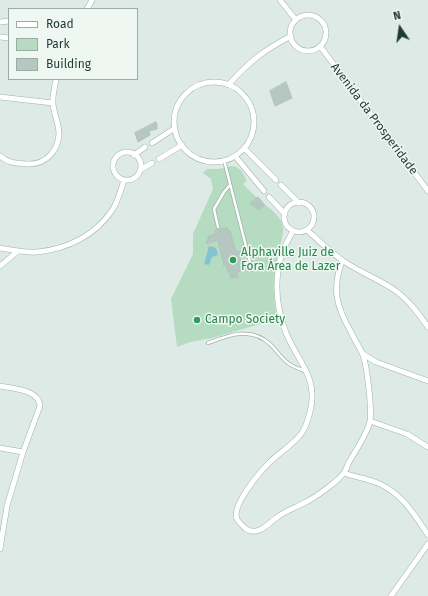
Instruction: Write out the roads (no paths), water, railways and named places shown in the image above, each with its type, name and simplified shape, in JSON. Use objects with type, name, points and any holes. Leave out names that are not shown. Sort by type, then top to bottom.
[{"type":"street","points":[[280,0],[296,20]]},
{"type":"street","points":[[310,15],[320,20],[326,29],[326,35],[320,46],[312,50],[300,49],[296,46],[291,36],[292,25],[296,20],[310,15]]},
{"type":"street","points":[[229,84],[254,58],[270,47],[291,36]]},
{"type":"street","name":"Avenida da Prosperidade","points":[[320,46],[428,191]]},
{"type":"street","points":[[0,156],[7,162],[33,164],[47,159],[53,153],[57,146],[59,133],[53,103],[56,80]]},
{"type":"street","points":[[217,82],[229,84],[240,91],[248,100],[253,112],[254,125],[251,137],[244,148],[235,156],[224,160],[212,161],[201,159],[190,153],[177,137],[175,116],[178,105],[185,95],[194,87],[205,83],[217,82]]},
{"type":"street","points":[[0,97],[53,103]]},
{"type":"street","points":[[152,143],[175,128]]},
{"type":"street","points":[[159,159],[182,145]]},
{"type":"street","points":[[145,147],[134,154],[121,154],[115,160],[115,173],[118,177],[124,180],[131,180],[135,178],[140,170],[152,163]]},
{"type":"street","points":[[244,148],[276,180]]},
{"type":"street","points":[[134,154],[140,161],[140,170]]},
{"type":"street","points":[[235,156],[264,191]]},
{"type":"street","points":[[0,248],[36,252],[59,248],[79,240],[99,226],[114,208],[124,180]]},
{"type":"street","points":[[281,185],[299,203]]},
{"type":"street","points":[[269,197],[285,214],[286,224],[293,231],[302,232],[307,230],[313,223],[314,213],[308,205],[299,203],[290,206],[285,214]]},
{"type":"street","points":[[307,230],[342,261],[394,290],[416,310],[428,327]]},
{"type":"street","points":[[293,231],[283,251],[278,268],[277,298],[286,333],[307,372],[311,383],[313,396],[307,423],[302,433],[296,441],[268,464],[248,488],[237,509],[237,518],[243,526],[249,530],[255,531],[262,529],[282,514],[316,497],[344,473],[359,447],[370,421],[369,394],[363,354],[346,324],[337,301],[336,282],[342,261]]},
{"type":"street","points":[[0,266],[18,251]]},
{"type":"street","points":[[363,354],[376,362],[428,381]]},
{"type":"street","points":[[0,386],[33,394],[39,400],[39,409],[23,452],[7,506],[0,549]]},
{"type":"street","points":[[370,421],[407,434],[428,447]]},
{"type":"street","points":[[0,448],[23,452]]},
{"type":"street","points":[[344,473],[379,484],[396,494],[408,506],[428,535]]},
{"type":"street","points":[[0,505],[7,506]]},
{"type":"street","points":[[391,596],[428,544]]},
{"type":"lane","points":[[224,160],[252,270]]},
{"type":"lane","points":[[218,227],[214,209],[230,185]]},
{"type":"lane","points":[[208,343],[235,334],[251,333],[271,345],[278,355],[288,364],[307,372]]},
{"type":"water","points":[[209,246],[216,248],[218,255],[212,257],[209,265],[204,264]]},
{"type":"place","name":"Alphaville Juiz de Fora Área de Lazer","points":[[233,260]]},
{"type":"place","name":"Campo Society","points":[[197,320]]}]
